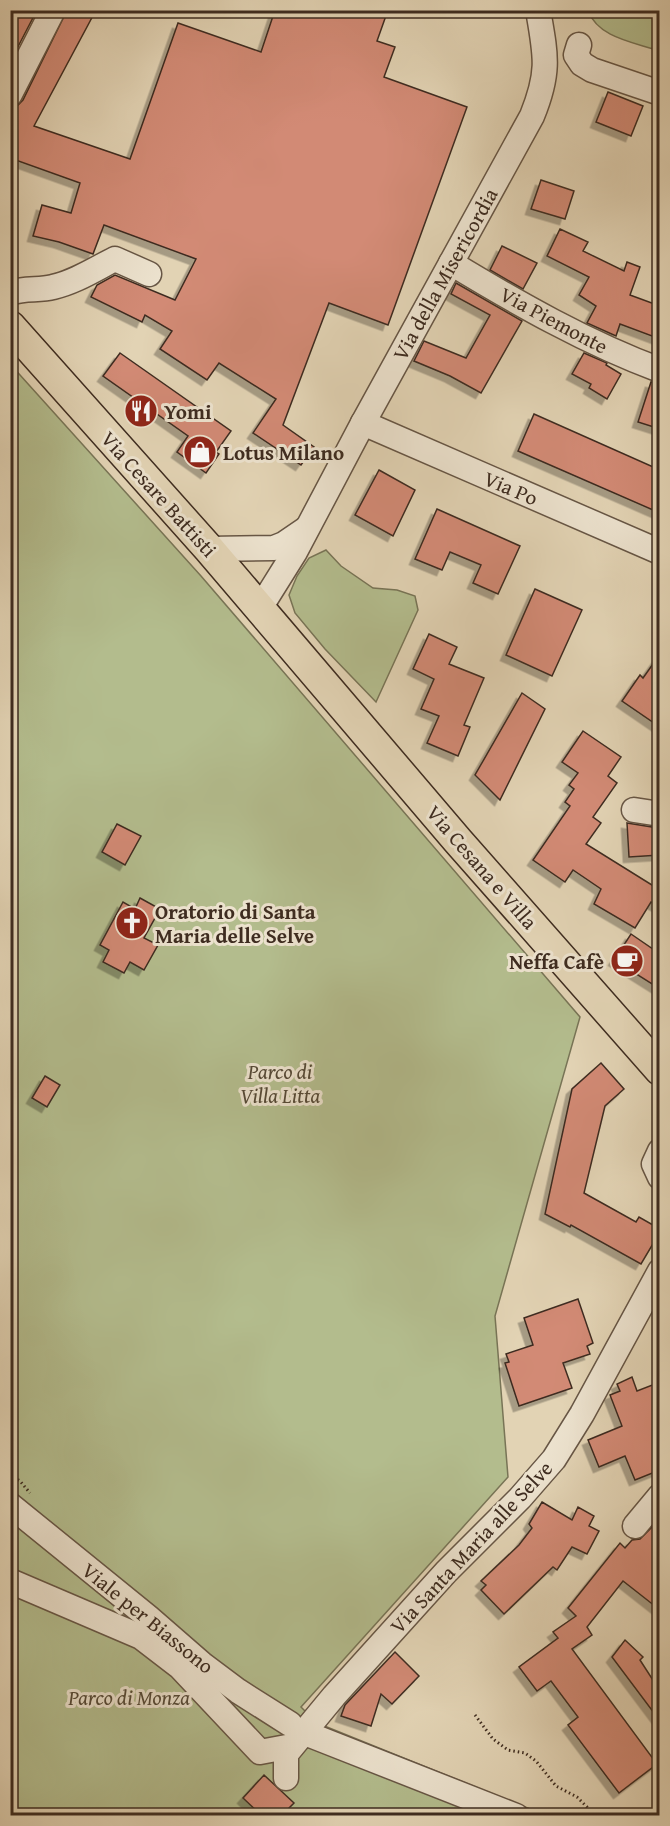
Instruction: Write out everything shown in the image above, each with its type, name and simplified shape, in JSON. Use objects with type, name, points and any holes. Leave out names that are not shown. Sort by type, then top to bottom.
[{"type":"main road","name":"Via Cesare Battisti","points":[[10,326],[307,662]]},
{"type":"main road","name":"Via Cesana e Villa","points":[[307,662],[458,840],[660,1070]]},
{"type":"street","points":[[10,94],[52,10]]},
{"type":"street","name":"Via della Misericordia","points":[[260,609],[308,527],[532,116],[544,83],[546,66],[538,10]]},
{"type":"street","points":[[579,45],[576,55],[582,64],[592,70],[660,93]]},
{"type":"street","points":[[10,293],[21,289],[50,288],[71,282],[115,259],[149,273]]},
{"type":"street","name":"Via Piemonte","points":[[451,263],[577,333],[624,357],[660,370]]},
{"type":"street","name":"Via Po","points":[[363,423],[660,552]]},
{"type":"street","name":"Via della Misericordia","points":[[238,583],[248,570],[274,548],[284,544],[308,527]]},
{"type":"street","name":"Via della Misericordia","points":[[209,549],[274,548]]},
{"type":"street","points":[[633,810],[660,813]]},
{"type":"street","points":[[660,1151],[654,1164],[660,1176]]},
{"type":"street","name":"Via Santa Maria alle Selve","points":[[286,1778],[286,1754],[297,1735],[446,1572],[520,1498],[554,1459],[582,1414],[660,1270]]},
{"type":"street","points":[[635,1526],[660,1496]]},
{"type":"street","name":"Viale per Biassono","points":[[10,1505],[202,1664],[297,1735],[516,1815]]},
{"type":"street","points":[[10,1581],[141,1637],[180,1667],[260,1752],[297,1735]]},
{"type":"path","points":[[475,1715],[494,1739],[508,1750],[525,1753],[536,1761],[556,1786],[577,1797],[589,1809]]},
{"type":"green space","points":[[588,11],[659,11],[659,51],[628,42],[608,33],[593,20]]},
{"type":"green space","name":"Parco di Villa Litta","points":[[11,365],[201,576],[580,1017],[495,1316],[508,1477],[301,1707],[317,1723],[545,1815],[11,1815]]},
{"type":"green space","points":[[326,550],[341,566],[373,588],[397,590],[415,596],[418,610],[376,702],[325,649],[295,613],[289,595],[297,576],[309,558]]},
{"type":"building","points":[[10,10],[37,10],[10,62]]},
{"type":"building","points":[[67,10],[96,10],[34,126],[130,159],[178,23],[261,52],[275,10],[388,10],[377,41],[395,47],[384,77],[467,107],[388,325],[329,303],[283,425],[314,447],[301,465],[253,433],[276,399],[219,363],[207,380],[160,349],[172,331],[145,315],[142,322],[91,297],[97,285],[115,275],[175,300],[196,259],[104,225],[93,254],[33,236],[42,205],[71,213],[80,183],[10,158],[10,108],[17,106],[23,100]]},
{"type":"building","points":[[608,92],[643,106],[631,136],[596,122]]},
{"type":"building","points":[[541,180],[574,191],[565,219],[531,209]]},
{"type":"building","points":[[560,229],[588,242],[583,251],[624,271],[627,262],[640,267],[630,295],[660,306],[660,339],[620,324],[616,336],[587,323],[596,306],[579,295],[589,277],[547,256]]},
{"type":"building","points":[[502,246],[537,263],[523,289],[490,270]]},
{"type":"building","points":[[456,283],[522,321],[481,393],[450,376],[414,361],[424,341],[466,358],[490,315],[451,294]]},
{"type":"building","points":[[120,353],[231,431],[216,452],[219,454],[206,473],[177,452],[188,436],[103,376]]},
{"type":"building","points":[[584,353],[607,363],[606,365],[621,374],[607,399],[589,388],[591,384],[572,374]]},
{"type":"building","points":[[651,382],[660,384],[660,429],[638,422]]},
{"type":"building","points":[[534,414],[660,470],[660,513],[518,451]]},
{"type":"building","points":[[379,470],[415,490],[393,536],[355,515]]},
{"type":"building","points":[[437,509],[520,546],[498,594],[473,583],[481,565],[450,552],[442,570],[415,559]]},
{"type":"building","points":[[535,589],[582,610],[552,676],[506,655]]},
{"type":"building","points":[[429,634],[457,647],[449,664],[484,678],[464,725],[470,727],[458,756],[427,743],[439,716],[421,709],[434,679],[413,669]]},
{"type":"building","points":[[660,654],[660,727],[622,701],[640,675],[643,678]]},
{"type":"building","points":[[522,693],[545,709],[500,800],[475,775]]},
{"type":"building","points":[[583,731],[621,757],[608,776],[617,783],[593,817],[601,823],[586,844],[660,890],[660,907],[651,902],[635,928],[594,904],[601,889],[573,870],[565,882],[533,860],[570,806],[565,802],[574,789],[569,785],[578,773],[562,762]]},
{"type":"building","points":[[627,823],[658,828],[660,855],[629,857]]},
{"type":"building","points":[[117,824],[141,836],[125,865],[102,852]]},
{"type":"building","name":"Oratorio di Santa Maria delle Selve","points":[[140,898],[160,909],[144,938],[158,945],[144,970],[130,962],[124,973],[103,962],[109,950],[100,945],[123,902],[135,909]]},
{"type":"building","points":[[631,934],[660,954],[660,989],[614,960]]},
{"type":"building","points":[[601,1063],[624,1089],[605,1106],[584,1193],[636,1222],[639,1217],[660,1229],[641,1264],[571,1225],[570,1227],[545,1214],[572,1089]]},
{"type":"building","points":[[45,1076],[60,1085],[47,1107],[32,1098]]},
{"type":"building","points":[[578,1299],[593,1343],[587,1346],[590,1354],[563,1363],[572,1388],[519,1406],[505,1363],[509,1362],[506,1354],[533,1345],[524,1318]]},
{"type":"building","points":[[632,1377],[637,1391],[660,1382],[660,1450],[655,1451],[660,1462],[660,1470],[635,1480],[625,1456],[599,1467],[588,1440],[622,1426],[610,1395],[620,1391],[617,1384]]},
{"type":"building","points":[[542,1502],[572,1520],[578,1507],[594,1516],[589,1526],[599,1531],[587,1554],[572,1547],[557,1570],[553,1567],[504,1614],[481,1590],[486,1585],[481,1581],[519,1545],[532,1528],[529,1524]]},
{"type":"building","points":[[660,1519],[660,1610],[623,1581],[587,1627],[592,1635],[572,1649],[657,1764],[619,1793],[568,1725],[578,1717],[551,1681],[537,1691],[519,1667],[558,1638],[553,1632],[576,1616],[568,1608],[620,1543],[625,1548],[632,1540],[640,1539]]},
{"type":"building","points":[[625,1640],[643,1657],[640,1660],[660,1691],[660,1721],[612,1657]]},
{"type":"building","points":[[395,1652],[419,1676],[392,1704],[381,1694],[371,1726],[341,1716],[345,1705]]},
{"type":"building","points":[[264,1775],[294,1803],[282,1815],[261,1815],[243,1798]]},
{"type":"place","name":"Yomi","points":[[141,411]]},
{"type":"place","name":"Lotus Milano","points":[[200,452]]},
{"type":"place","name":"Oratorio di Santa Maria delle Selve","points":[[132,923]]},
{"type":"place","name":"Neffa Cafè","points":[[627,961]]},
{"type":"park label","name":"Parco di Monza","points":[[129,1697]]}]
